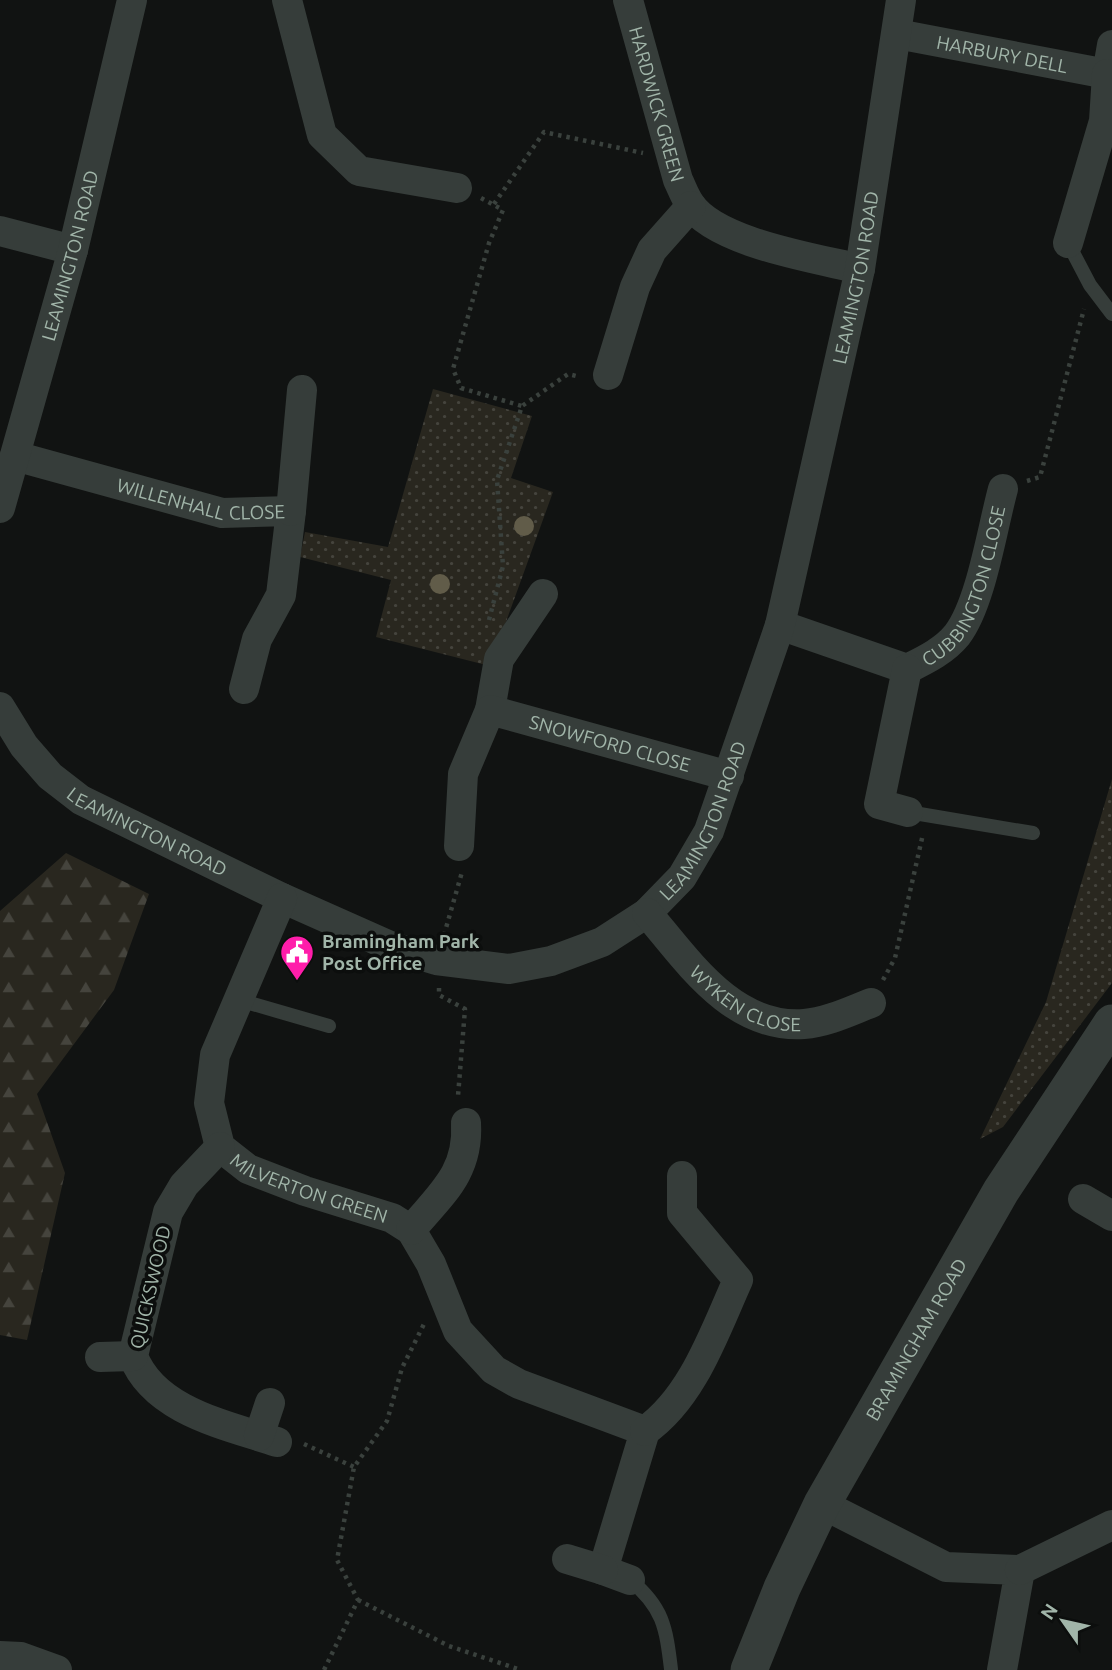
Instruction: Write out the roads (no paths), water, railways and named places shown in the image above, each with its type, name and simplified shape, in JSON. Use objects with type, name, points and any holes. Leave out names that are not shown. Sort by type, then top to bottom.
[{"type":"street","name":"LEAMINGTON ROAD","points":[[0,508],[73,250],[132,0]]},
{"type":"street","points":[[287,0],[322,135],[359,171],[457,187]]},
{"type":"street","name":"HARDWICK GREEN","points":[[628,0],[678,180],[691,206],[715,225],[746,240],[860,269]]},
{"type":"street","name":"LEAMINGTON ROAD","points":[[0,707],[50,776],[81,800],[282,898],[390,946],[436,960],[509,969],[551,961],[602,942],[647,913],[682,877],[709,831],[780,625],[860,269],[901,0]]},
{"type":"street","name":"HARBURY DELL","points":[[897,34],[1110,60],[1104,121],[1068,243]]},
{"type":"street","name":"HARDWICK GREEN","points":[[608,375],[635,287],[652,250],[691,206]]},
{"type":"street","points":[[0,231],[73,250]]},
{"type":"street","points":[[291,511],[303,390]]},
{"type":"street","name":"WILLENHALL CLOSE","points":[[15,456],[222,513],[291,511],[281,595],[257,639],[244,689]]},
{"type":"street","name":"CUBBINGTON CLOSE","points":[[780,625],[907,669],[936,654],[956,636],[971,610],[1003,489]]},
{"type":"street","points":[[459,846],[463,774],[490,710],[499,659],[542,594]]},
{"type":"street","name":"CUBBINGTON CLOSE","points":[[907,669],[879,804],[918,813]]},
{"type":"street","name":"SNOWFORD CLOSE","points":[[490,710],[729,776]]},
{"type":"street","name":"MILVERTON GREEN","points":[[282,898],[215,1055],[209,1103],[220,1147],[248,1169],[305,1191],[392,1218],[411,1230],[431,1264],[458,1331],[494,1370],[519,1384],[645,1431]]},
{"type":"street","name":"WYKEN CLOSE","points":[[647,913],[705,982],[735,1006],[766,1019],[803,1024],[831,1019],[871,1003]]},
{"type":"street","name":"BRAMINGHAM ROAD","points":[[749,1670],[782,1588],[822,1504],[1001,1191],[1112,1023]]},
{"type":"street","name":"MILVERTON GREEN","points":[[411,1230],[460,1169],[468,1146],[466,1123]]},
{"type":"street","name":"QUICKSWOOD","points":[[220,1147],[184,1185],[168,1212],[132,1356],[139,1373],[202,1419],[268,1439],[270,1403]]},
{"type":"street","points":[[567,1559],[617,1575],[645,1431],[666,1416],[696,1371],[738,1280],[682,1213],[682,1176]]},
{"type":"street","points":[[1083,1199],[1112,1216]]},
{"type":"street","points":[[100,1357],[132,1356]]},
{"type":"street","points":[[822,1504],[946,1567],[1020,1570],[1112,1525]]},
{"type":"street","points":[[1002,1670],[1020,1570]]},
{"type":"street","points":[[0,1656],[21,1657],[57,1670]]},
{"type":"lane","points":[[1068,243],[1090,285],[1112,314]]},
{"type":"lane","points":[[918,813],[1032,833]]},
{"type":"lane","points":[[239,1000],[329,1026]]},
{"type":"lane","points":[[617,1575],[649,1595],[658,1608],[666,1634],[671,1669]]},
{"type":"place","name":"Bramingham Park Post Office","points":[[297,982]]}]
